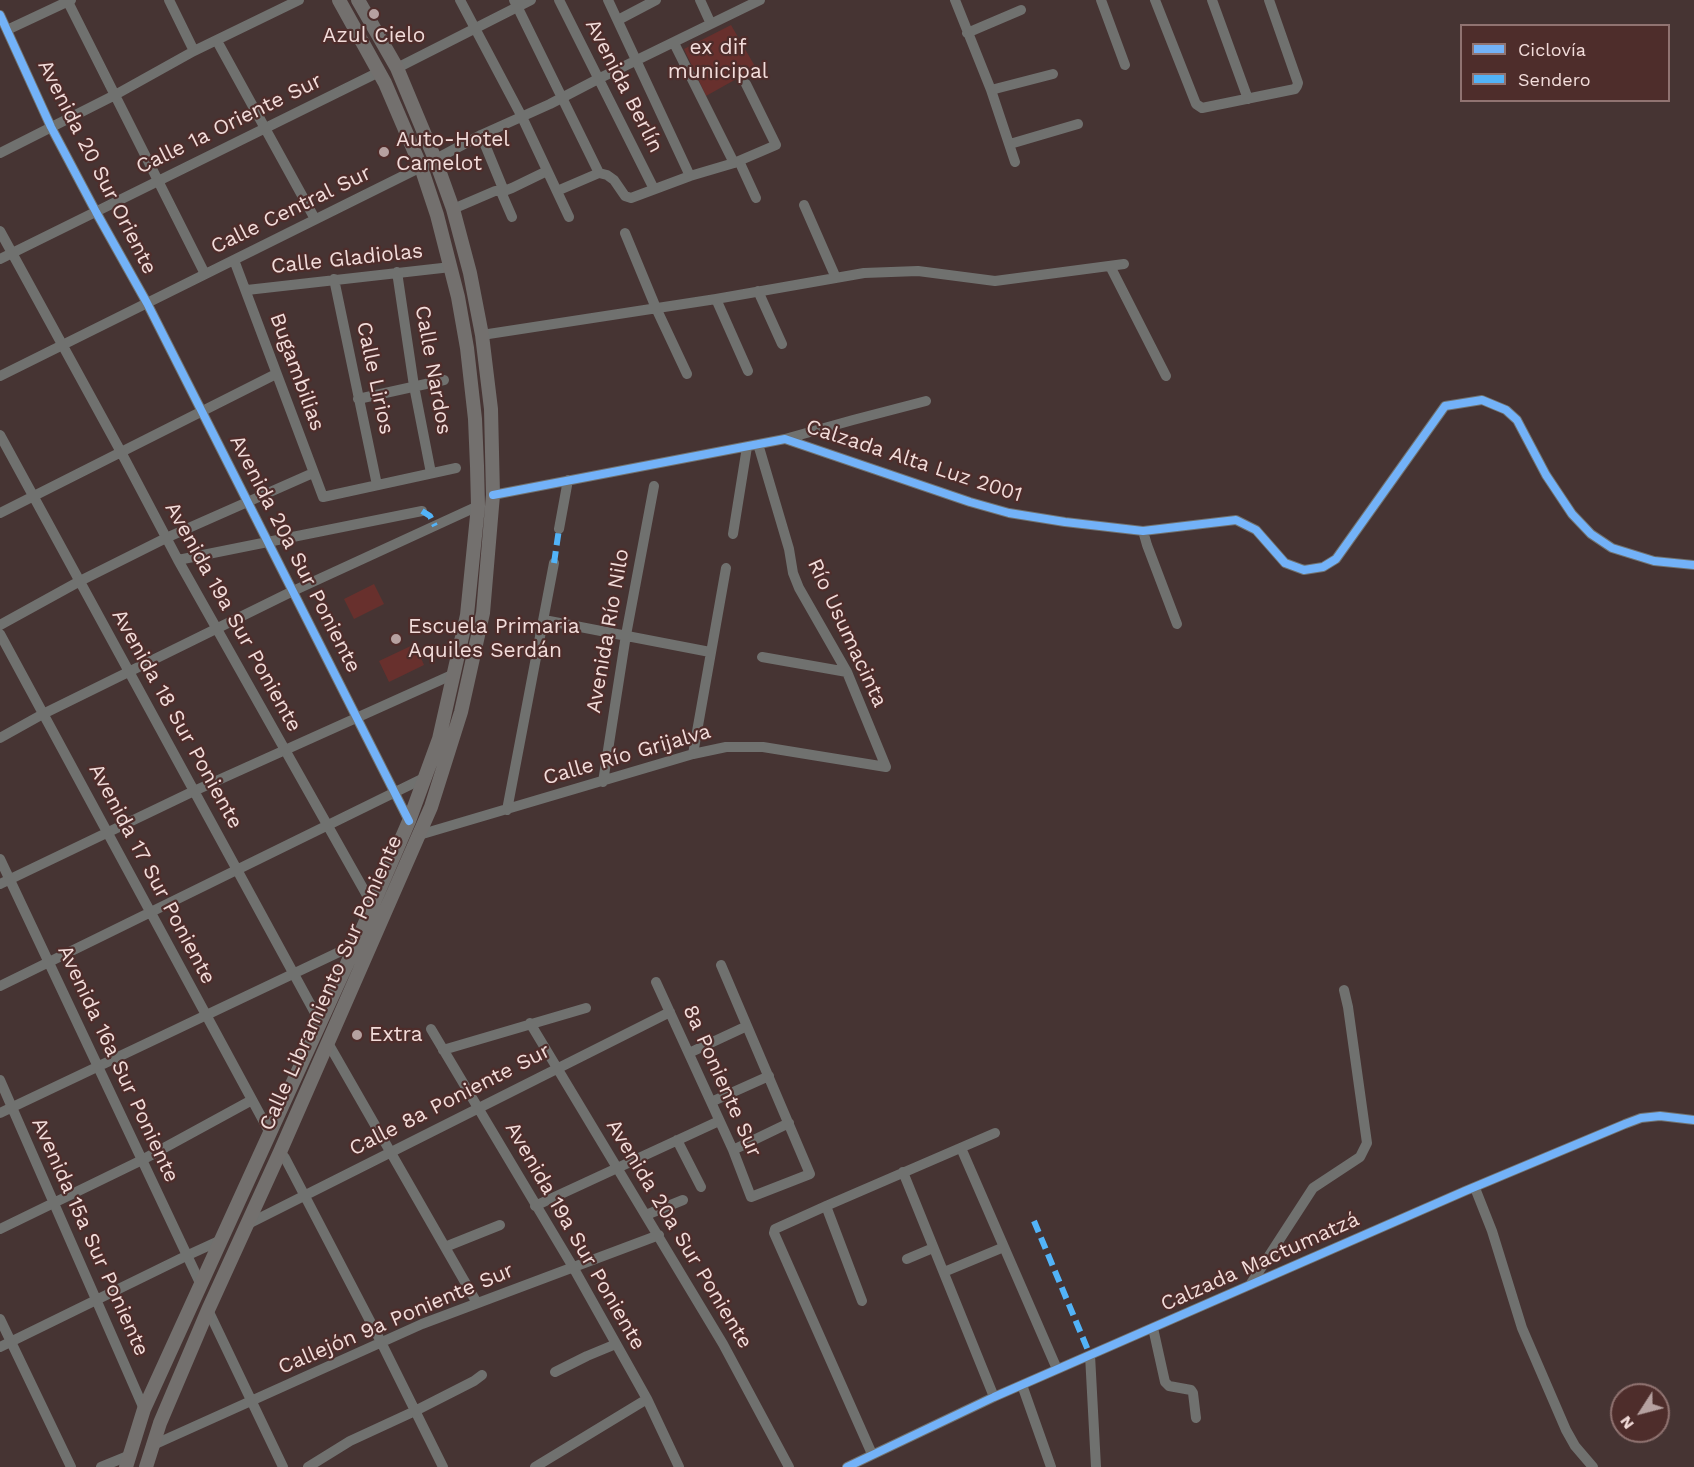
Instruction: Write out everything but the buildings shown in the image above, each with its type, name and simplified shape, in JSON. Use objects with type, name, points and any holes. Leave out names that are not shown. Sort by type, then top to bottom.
[{"type":"main road","name":"Calle Libramiento Sur Poniente","points":[[129,1463],[144,1409],[356,944],[409,821],[439,739],[467,615],[478,507],[475,419],[467,348],[451,267],[421,167],[379,72],[339,0]]},
{"type":"main road","name":"Calle Libramiento Sur Poniente","points":[[146,1467],[151,1446],[208,1310],[431,807],[461,712],[483,612],[493,495],[491,409],[482,335],[470,273],[453,209],[435,159],[397,68],[358,0]]},
{"type":"main road","name":"Calle Libramiento Sur Poniente","points":[[129,1463],[204,1295],[203,1281]]},
{"type":"main road","name":"Calle Libramiento Sur Poniente","points":[[139,1467],[151,1425],[208,1299],[218,1288]]},
{"type":"street","points":[[169,0],[194,51]]},
{"type":"street","points":[[0,153],[194,51],[299,0]]},
{"type":"street","points":[[460,0],[522,117],[568,217]]},
{"type":"street","points":[[397,68],[475,28],[516,3],[531,0]]},
{"type":"street","name":"Avenida Berlín","points":[[559,0],[654,189]]},
{"type":"street","points":[[608,0],[690,176]]},
{"type":"street","points":[[700,0],[711,24]]},
{"type":"street","name":"Calle Central Sur","points":[[0,376],[481,135],[760,0]]},
{"type":"street","points":[[954,0],[991,90],[1016,162]]},
{"type":"street","points":[[1101,0],[1125,65]]},
{"type":"street","points":[[1155,0],[1198,107],[1202,108],[1295,89],[1298,83],[1269,0]]},
{"type":"street","points":[[1212,0],[1248,99]]},
{"type":"street","points":[[7,30],[68,1],[205,274]]},
{"type":"street","points":[[618,20],[652,1]]},
{"type":"street","points":[[516,3],[599,172],[614,180],[626,196],[631,198],[690,176],[737,162],[776,145],[746,84]]},
{"type":"street","points":[[967,33],[1022,10]]},
{"type":"street","name":"Avenida 20 Sur Oriente","points":[[0,15],[51,127],[147,303]]},
{"type":"street","points":[[217,41],[315,219]]},
{"type":"street","points":[[674,43],[756,198]]},
{"type":"street","name":"Calle 1a Oriente Sur","points":[[0,259],[379,72]]},
{"type":"street","points":[[991,90],[1053,74]]},
{"type":"street","points":[[1010,144],[1078,124]]},
{"type":"street","points":[[481,135],[504,191],[501,194],[512,217]]},
{"type":"street","points":[[453,209],[495,191],[512,189],[548,171]]},
{"type":"street","points":[[557,191],[599,172]]},
{"type":"street","points":[[804,205],[836,278]]},
{"type":"street","name":"Avenida 19a Sur Poniente","points":[[0,231],[178,560],[373,906]]},
{"type":"street","points":[[625,233],[656,308],[687,374]]},
{"type":"street","name":"Bugambilias","points":[[234,260],[323,496],[377,485]]},
{"type":"street","points":[[482,335],[889,271],[918,271],[995,281],[1124,264]]},
{"type":"street","points":[[1110,266],[1166,376]]},
{"type":"street","name":"Calle Gladiolas","points":[[247,290],[451,267]]},
{"type":"street","name":"Calle Nardos","points":[[397,272],[414,386],[431,473]]},
{"type":"street","name":"Calle Lirios","points":[[334,279],[377,485]]},
{"type":"street","points":[[758,291],[782,344]]},
{"type":"street","points":[[716,299],[748,371]]},
{"type":"street","name":"Avenida 20a Sur Poniente","points":[[147,303],[409,821]]},
{"type":"street","points":[[0,513],[276,374]]},
{"type":"street","points":[[358,399],[444,380]]},
{"type":"street","name":"Calzada Alta Luz 2001","points":[[493,495],[785,439],[1009,513],[1143,531],[1236,520],[1256,530],[1286,563],[1304,570],[1323,567],[1336,559],[1445,406],[1482,400],[1506,410],[1517,420],[1546,475],[1572,514],[1591,534],[1612,548],[1654,561],[1694,565]]},
{"type":"street","points":[[785,439],[926,401]]},
{"type":"street","name":"Avenida 18 Sur Poniente","points":[[0,435],[320,1022]]},
{"type":"street","points":[[733,534],[753,446]]},
{"type":"street","name":"Río Usumacinta","points":[[753,446],[796,580],[847,672],[886,767]]},
{"type":"street","points":[[377,485],[456,468]]},
{"type":"street","points":[[0,625],[80,581],[166,538],[313,473]]},
{"type":"street","points":[[559,529],[568,480]]},
{"type":"street","name":"Avenida Río Nilo","points":[[603,782],[626,635],[654,486]]},
{"type":"street","points":[[0,738],[293,591],[478,507]]},
{"type":"street","points":[[178,560],[422,512]]},
{"type":"street","points":[[1143,531],[1177,624]]},
{"type":"street","points":[[507,810],[554,563]]},
{"type":"street","points":[[693,754],[726,568]]},
{"type":"street","points":[[544,620],[710,652]]},
{"type":"street","name":"Avenida 17 Sur Poniente","points":[[0,634],[270,1133]]},
{"type":"street","points":[[762,657],[847,672]]},
{"type":"street","points":[[5,882],[194,791],[454,674]]},
{"type":"street","name":"Calle Río Grijalva","points":[[419,835],[693,754],[726,747],[763,747],[886,767]]},
{"type":"street","points":[[0,986],[426,777]]},
{"type":"street","name":"Avenida 16a Sur Poniente","points":[[0,860],[5,882],[48,962],[186,1256],[203,1281]]},
{"type":"street","points":[[0,1113],[356,944]]},
{"type":"street","points":[[721,965],[789,1123],[733,1150]]},
{"type":"street","name":"8a Poniente Sur","points":[[656,982],[733,1150],[751,1197],[810,1174],[789,1123]]},
{"type":"street","points":[[1250,1285],[1313,1188],[1360,1157],[1368,1143],[1344,990]]},
{"type":"street","points":[[443,1050],[586,1008]]},
{"type":"street","name":"Calle 8a Poniente Sur","points":[[248,1224],[670,1012]]},
{"type":"street","name":"Avenida 20a Sur Poniente","points":[[530,1023],[723,1344],[789,1467]]},
{"type":"street","points":[[689,1053],[747,1026]]},
{"type":"street","name":"Avenida 19a Sur Poniente","points":[[431,1029],[573,1267],[647,1399],[679,1467]]},
{"type":"street","points":[[328,1043],[477,1303]]},
{"type":"street","points":[[711,1102],[769,1076]]},
{"type":"street","name":"Avenida 15a Sur Poniente","points":[[0,1080],[144,1409]]},
{"type":"street","points":[[0,1229],[142,1160],[252,1101]]},
{"type":"street","name":"Calzada Mactumatzá","points":[[853,1466],[1057,1369],[1641,1118],[1660,1116],[1694,1120]]},
{"type":"street","points":[[535,1206],[719,1121]]},
{"type":"street","points":[[872,1455],[774,1233],[775,1229],[995,1133]]},
{"type":"street","points":[[677,1140],[701,1187]]},
{"type":"street","points":[[961,1148],[1057,1369]]},
{"type":"street","points":[[280,1152],[381,1342],[443,1467]]},
{"type":"street","points":[[903,1172],[994,1397]]},
{"type":"street","points":[[1475,1188],[1492,1231],[1522,1328],[1566,1430],[1575,1446],[1593,1467]]},
{"type":"street","points":[[646,1215],[682,1200]]},
{"type":"street","points":[[826,1206],[862,1301]]},
{"type":"street","points":[[445,1247],[500,1225]]},
{"type":"street","name":"Callejón 9a Poniente Sur","points":[[151,1446],[422,1324],[659,1235]]},
{"type":"street","points":[[0,1347],[221,1240]]},
{"type":"street","points":[[944,1272],[1004,1247]]},
{"type":"street","points":[[907,1259],[933,1248]]},
{"type":"street","points":[[208,1310],[283,1467]]},
{"type":"street","points":[[0,1319],[71,1467]]},
{"type":"street","points":[[1153,1328],[1165,1382],[1169,1386],[1191,1390],[1196,1418]]},
{"type":"street","points":[[555,1372],[616,1344]]},
{"type":"street","points":[[1090,1356],[1096,1467]]},
{"type":"street","points":[[308,1467],[350,1441],[415,1411],[482,1375]]},
{"type":"street","points":[[1022,1385],[1051,1467]]},
{"type":"street","points":[[535,1467],[647,1399]]},
{"type":"street","points":[[101,1467],[129,1463]]},
{"type":"green space","name":"ex dif municipal","points":[[731,25],[756,68],[706,96],[684,49]]},
{"type":"green space","points":[[374,584],[384,604],[354,619],[344,599]]},
{"type":"green space","points":[[415,644],[424,665],[389,682],[379,661]]},
{"type":"marked path","points":[[422,511],[430,516],[435,526]]},
{"type":"marked path","points":[[554,563],[559,529]]},
{"type":"marked path","points":[[1034,1221],[1090,1355]]},
{"type":"cycle path","points":[[0,15],[51,127],[147,303],[409,821]]},
{"type":"cycle path","points":[[493,495],[785,439],[1009,513],[1143,531],[1236,520],[1256,530],[1285,563],[1304,570],[1323,567],[1336,559],[1445,406],[1482,400],[1506,410],[1517,420],[1546,475],[1572,514],[1591,534],[1612,548],[1654,561],[1694,565]]},
{"type":"cycle path","points":[[847,1467],[994,1397],[1465,1191],[1625,1124],[1641,1118],[1660,1116],[1694,1120]]},
{"type":"place","name":"Azul Cielo","points":[[374,14]]},
{"type":"place","name":"Auto-Hotel Camelot","points":[[384,152]]},
{"type":"place","name":"Escuela Primaria Aquiles Serdán","points":[[396,639]]},
{"type":"place","name":"Extra","points":[[357,1035]]}]
